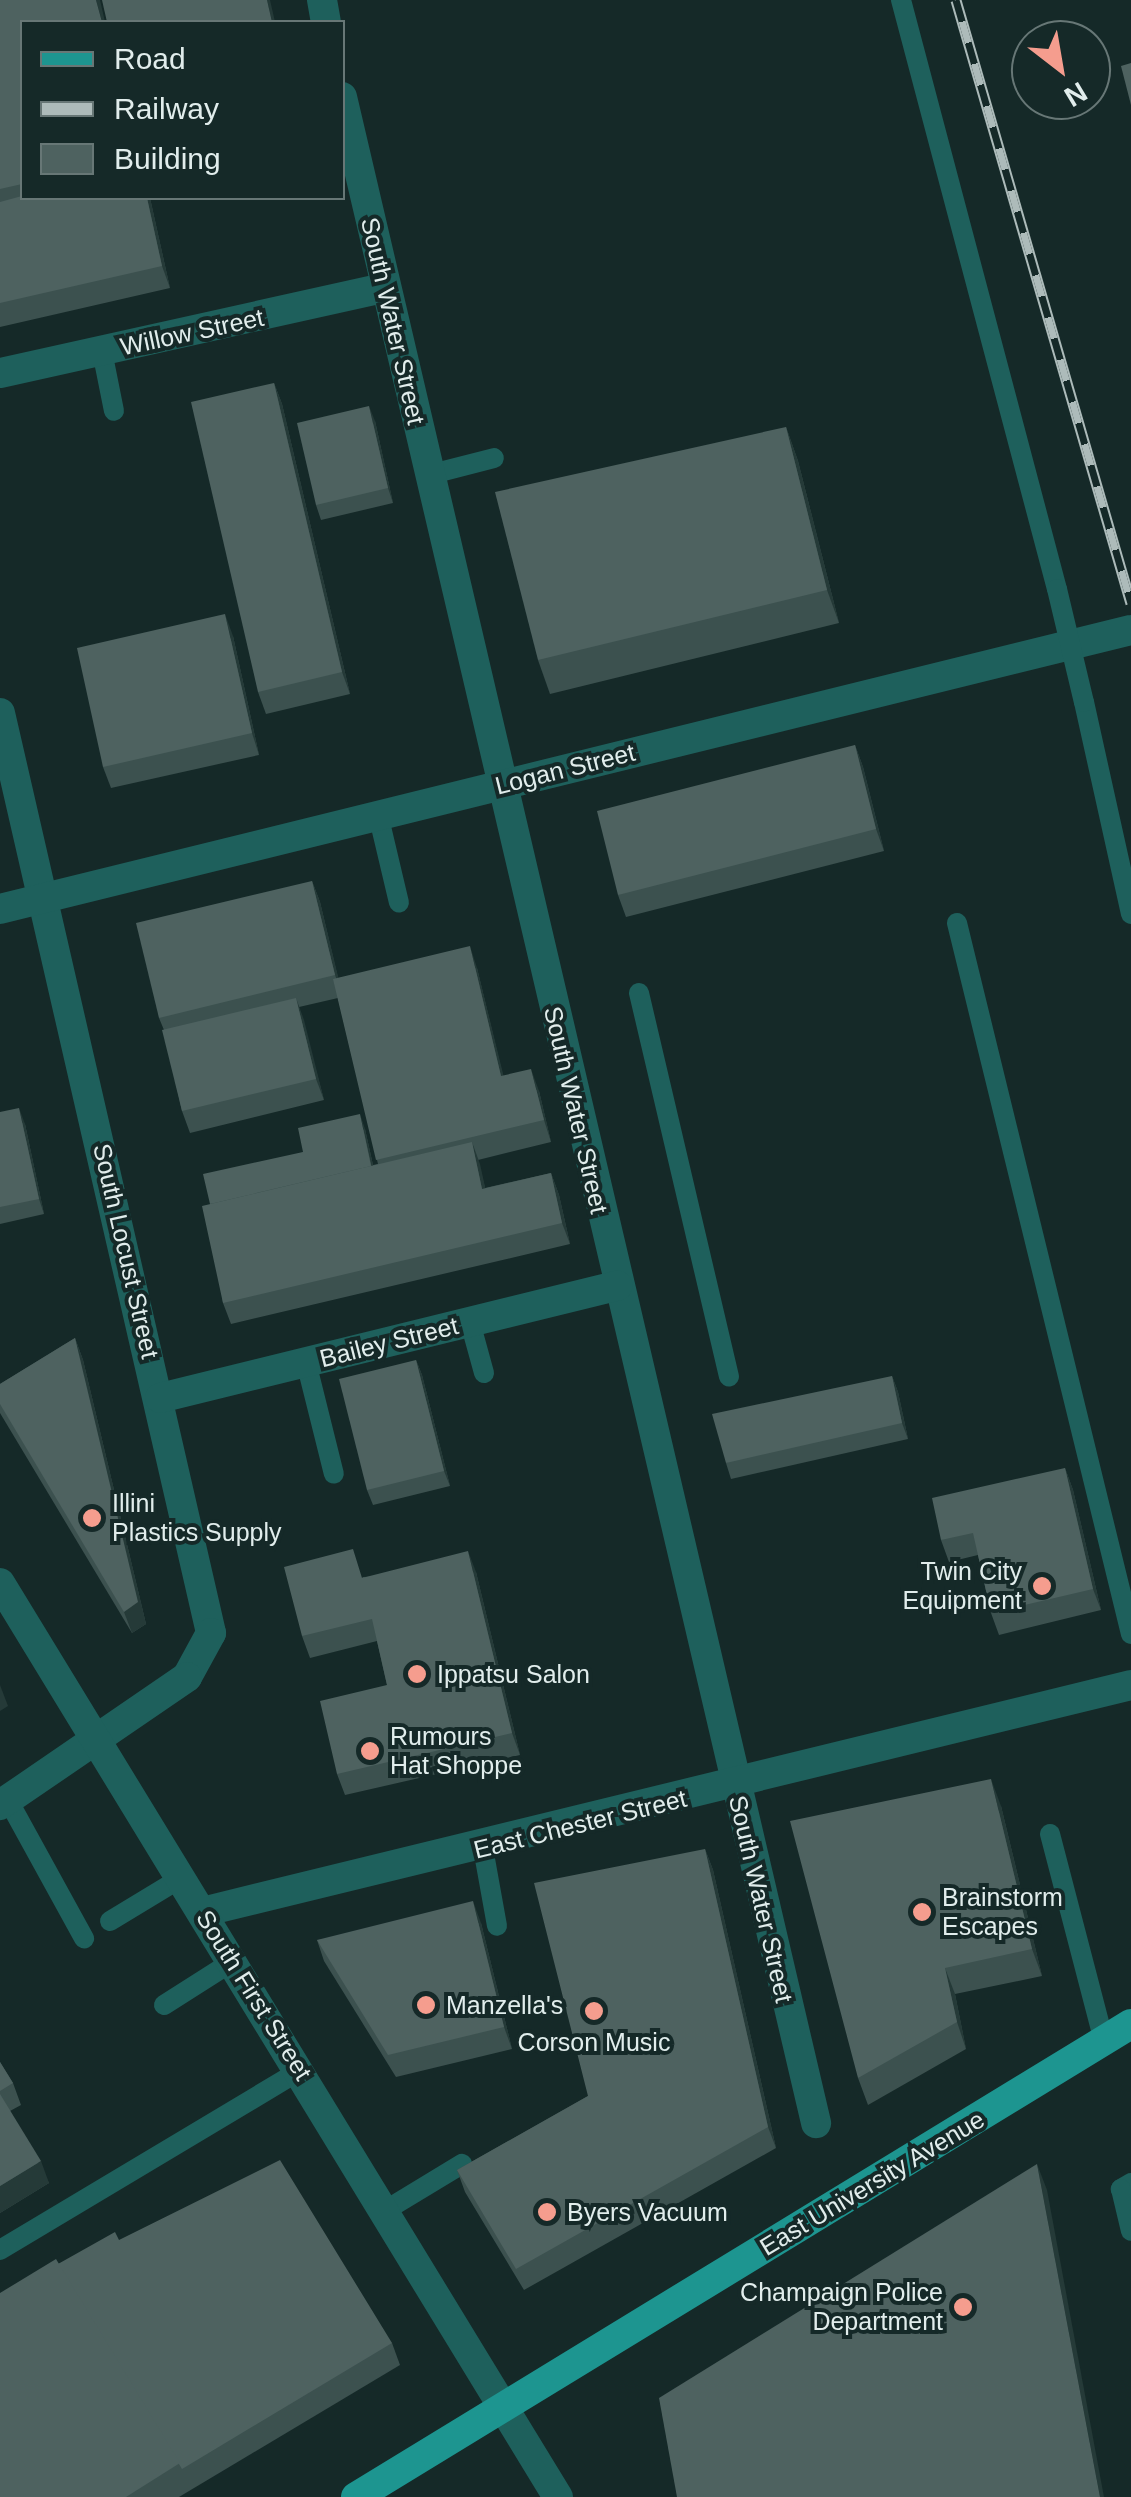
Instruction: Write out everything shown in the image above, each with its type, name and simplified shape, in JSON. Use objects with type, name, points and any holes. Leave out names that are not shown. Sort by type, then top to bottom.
[{"type":"main road","name":"East University Avenue","points":[[356,2497],[1131,2024]]},
{"type":"street","name":"South Water Street","points":[[345,111],[617,1286],[816,2122]]},
{"type":"street","name":"Willow Street","points":[[0,373],[384,288]]},
{"type":"street","name":"Logan Street","points":[[0,909],[41,895],[1131,630]]},
{"type":"street","name":"South Locust Street","points":[[0,713],[211,1633],[187,1677],[4,1802]]},
{"type":"street","name":"Bailey Street","points":[[160,1398],[617,1286]]},
{"type":"street","name":"South First Street","points":[[0,1583],[301,2070],[558,2497]]},
{"type":"street","name":"East Chester Street","points":[[202,1912],[735,1786],[1131,1684]]},
{"type":"lane","points":[[900,0],[1058,589],[1131,914]]},
{"type":"lane","points":[[102,351],[114,410]]},
{"type":"lane","points":[[428,475],[494,458]]},
{"type":"lane","points":[[378,814],[399,903]]},
{"type":"lane","points":[[957,922],[1131,1634]]},
{"type":"lane","points":[[639,993],[730,1376]]},
{"type":"lane","points":[[470,1322],[484,1373]]},
{"type":"lane","points":[[306,1362],[334,1474]]},
{"type":"lane","points":[[4,1802],[84,1938]]},
{"type":"lane","points":[[1050,1834],[1104,2041]]},
{"type":"lane","points":[[482,1848],[497,1926]]},
{"type":"lane","points":[[110,1921],[181,1878]]},
{"type":"lane","points":[[164,2004],[233,1961]]},
{"type":"lane","points":[[0,2250],[301,2070]]},
{"type":"lane","points":[[386,2210],[462,2164]]},
{"type":"lane","points":[[1131,2182],[1121,2189],[1131,2230]]},
{"type":"building","points":[[0,0],[96,0],[101,20],[20,20],[20,184],[0,189]]},
{"type":"building","points":[[102,0],[267,0],[272,20],[107,20]]},
{"type":"building","points":[[1131,63],[1131,105],[1121,66]]},
{"type":"building","points":[[20,197],[20,200],[147,200],[162,266],[0,303],[0,202]]},
{"type":"building","points":[[274,383],[342,672],[258,692],[191,402]]},
{"type":"building","points":[[369,406],[388,488],[316,505],[297,423]]},
{"type":"building","points":[[786,427],[827,590],[538,660],[495,492]]},
{"type":"building","points":[[225,614],[252,733],[103,767],[77,648]]},
{"type":"building","points":[[855,745],[876,829],[618,895],[597,811]]},
{"type":"building","points":[[312,881],[335,975],[159,1018],[136,923]]},
{"type":"building","points":[[470,946],[501,1076],[531,1069],[544,1120],[376,1160],[333,979]]},
{"type":"building","points":[[296,998],[316,1079],[182,1111],[162,1030]]},
{"type":"building","points":[[19,1108],[39,1199],[0,1207],[0,1112]]},
{"type":"building","points":[[360,1114],[371,1166],[210,1204],[203,1174],[303,1152],[298,1128]]},
{"type":"building","points":[[472,1142],[482,1189],[551,1173],[562,1223],[223,1303],[202,1206]]},
{"type":"building","name":"Illini Plastics Supply","points":[[75,1338],[138,1602],[124,1612],[0,1404],[0,1384]]},
{"type":"building","points":[[416,1360],[444,1471],[367,1490],[339,1379]]},
{"type":"building","points":[[892,1376],[902,1423],[726,1463],[712,1414]]},
{"type":"building","name":"Twin City Equipment","points":[[1065,1468],[1093,1589],[991,1613],[973,1533],[941,1540],[932,1498]]},
{"type":"building","points":[[353,1549],[362,1578],[468,1551],[512,1733],[337,1774],[320,1701],[387,1685],[372,1619],[302,1636],[284,1567]]},
{"type":"building","name":"Brainstorm Escapes","points":[[991,1779],[1032,1949],[945,1968],[957,2022],[858,2078],[790,1821]]},
{"type":"building","points":[[705,1849],[768,2127],[516,2269],[457,2170],[588,2096],[534,1883]]},
{"type":"building","name":"Manzella's","points":[[473,1901],[504,2027],[388,2055],[317,1940]]},
{"type":"building","points":[[0,2062],[13,2083],[0,2091]]},
{"type":"building","points":[[0,2094],[41,2161],[0,2186]]},
{"type":"building","points":[[280,2160],[392,2343],[182,2469],[58,2264],[115,2232],[119,2240]]},
{"type":"building","name":"Champaign Police Department","points":[[1037,2164],[1100,2497],[677,2497],[659,2398]]},
{"type":"building","points":[[56,2259],[180,2463],[126,2497],[0,2497],[0,2293]]},
{"type":"railway","points":[[956,0],[1131,603]]},
{"type":"place","name":"Illini Plastics Supply","points":[[92,1518]]},
{"type":"place","name":"Twin City Equipment","points":[[1042,1586]]},
{"type":"place","name":"Ippatsu Salon","points":[[417,1674]]},
{"type":"place","name":"Rumours Hat Shoppe","points":[[370,1751]]},
{"type":"place","name":"Brainstorm Escapes","points":[[922,1912]]},
{"type":"place","name":"Manzella's","points":[[426,2005]]},
{"type":"place","name":"Corson Music","points":[[594,2011]]},
{"type":"place","name":"Byers Vacuum","points":[[547,2212]]},
{"type":"place","name":"Champaign Police Department","points":[[963,2307]]}]
